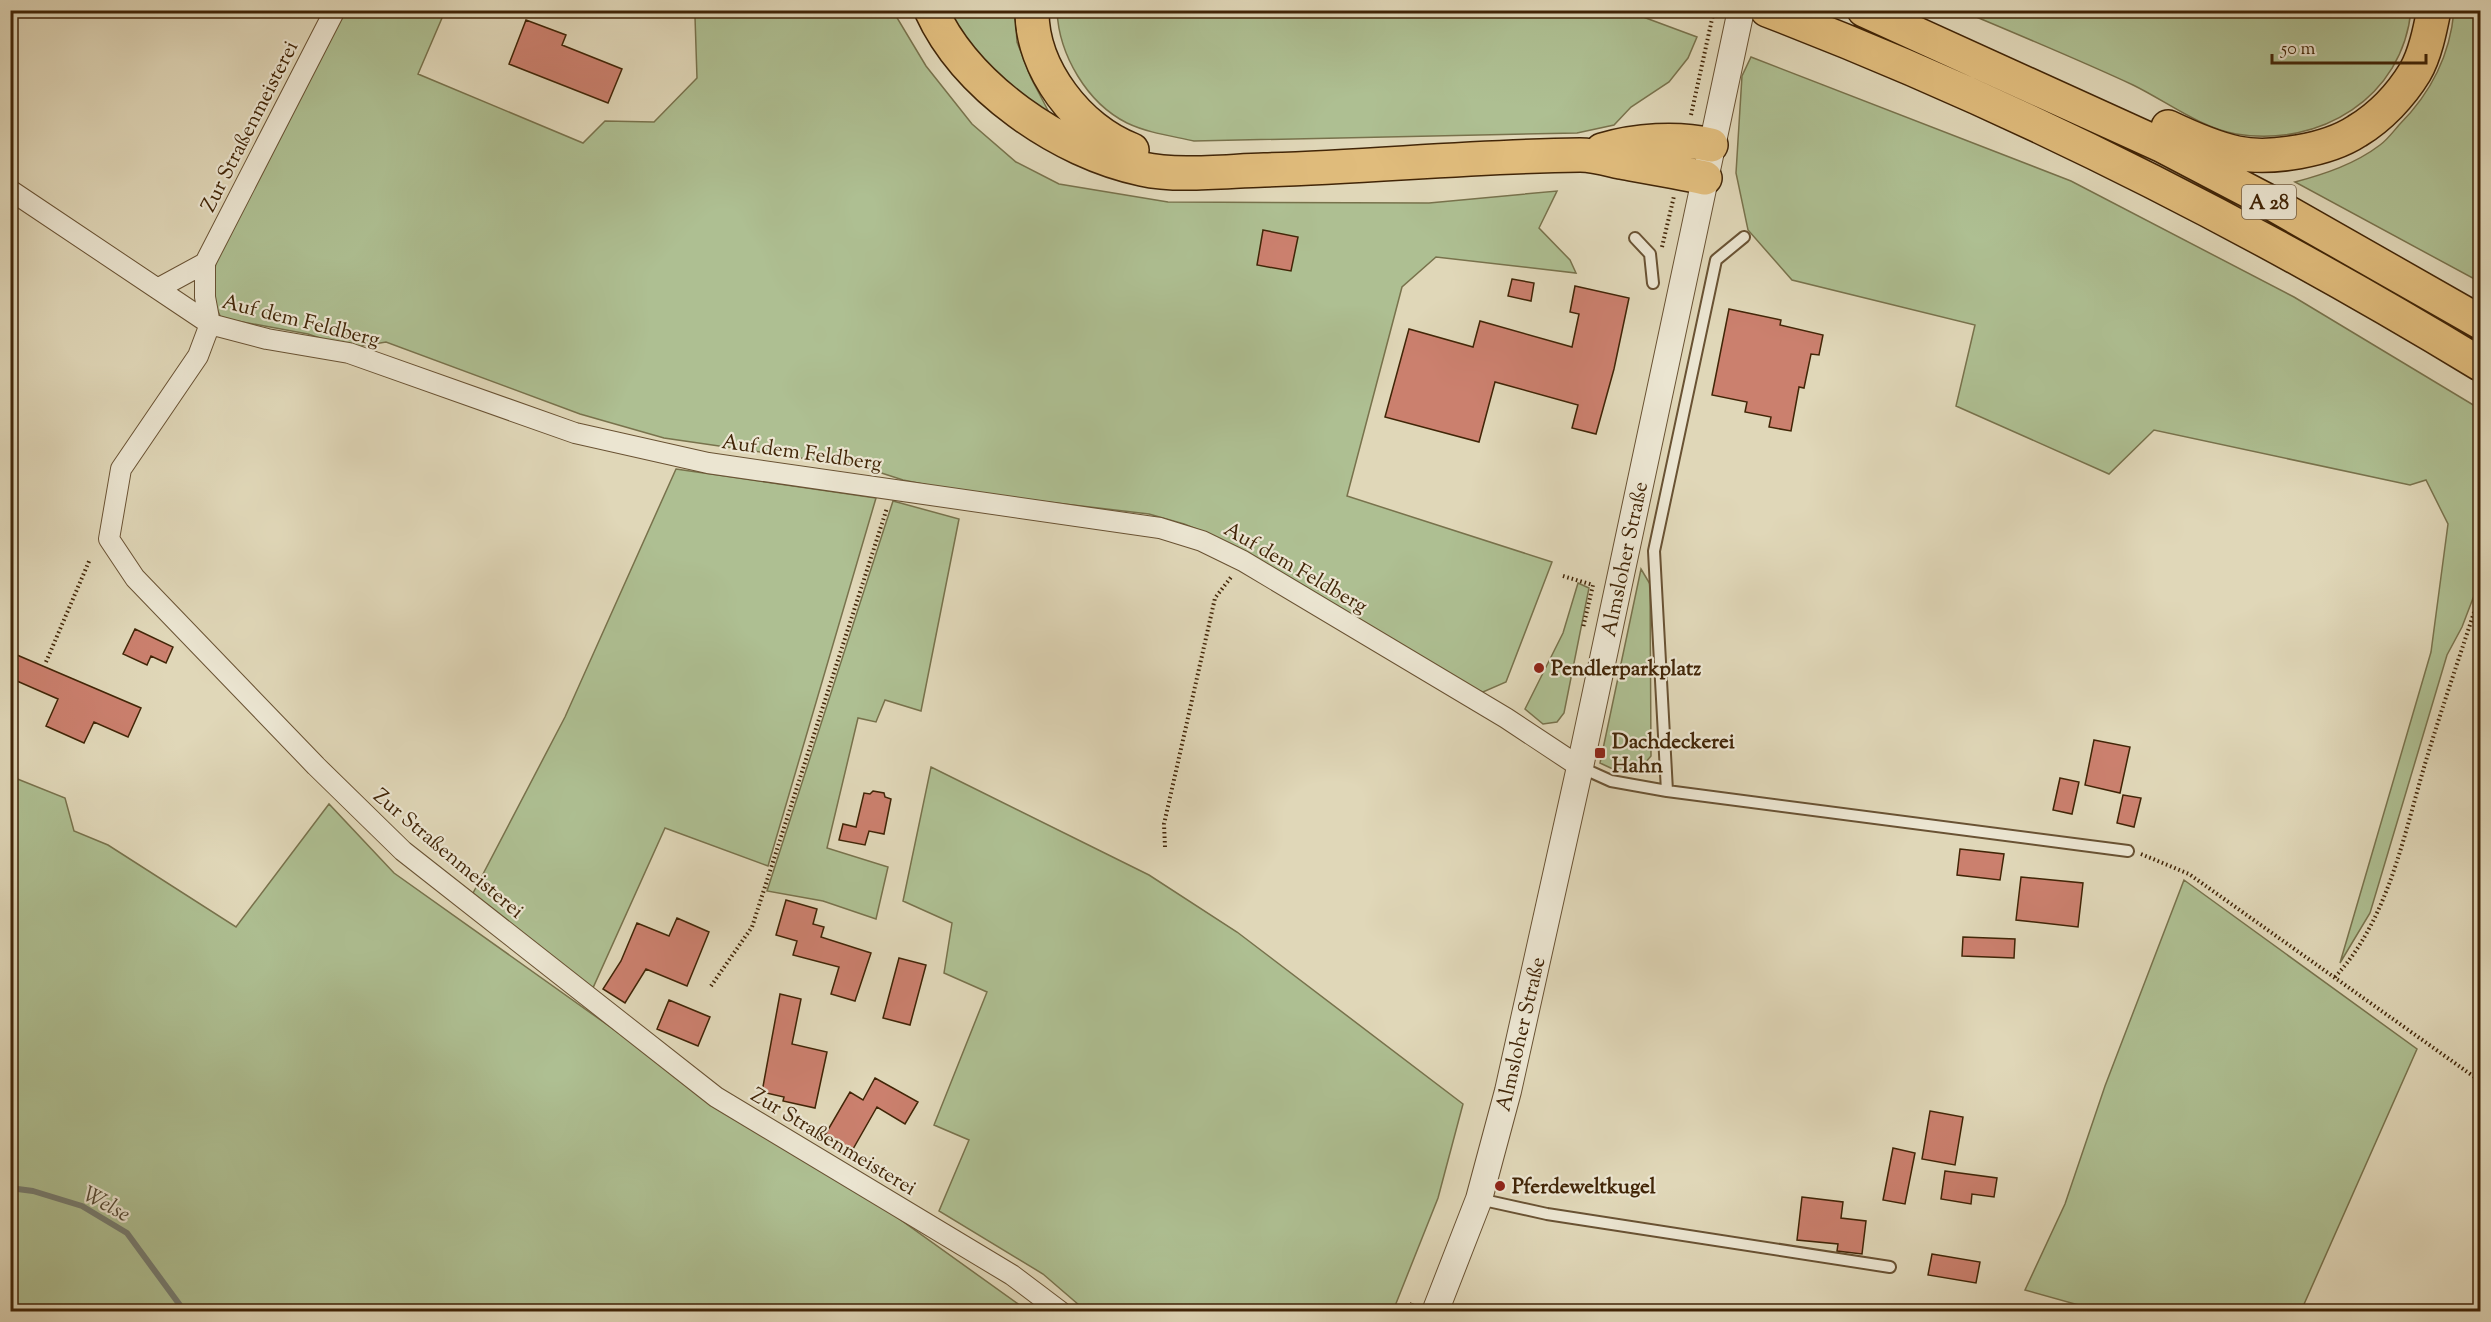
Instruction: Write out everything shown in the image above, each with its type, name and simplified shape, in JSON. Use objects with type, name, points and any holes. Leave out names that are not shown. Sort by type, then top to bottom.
[{"type":"highway","points":[[931,10],[937,23],[968,67],[999,97],[1034,122],[1107,159],[1143,170],[1193,172],[1583,155],[1705,178]]},
{"type":"highway","points":[[1032,10],[1039,52],[1056,86],[1084,119],[1104,135],[1125,147],[1193,172]]},
{"type":"highway","name":"A 28","points":[[1864,10],[2161,145],[2245,189],[2481,322]]},
{"type":"highway","points":[[2052,94],[2097,94],[2187,136],[2238,153],[2283,154],[2320,147],[2357,132],[2395,99],[2416,70],[2431,27],[2434,10]]},
{"type":"highway","name":"A 28","points":[[1773,13],[1954,88],[2148,180],[2355,290],[2481,364]]},
{"type":"highway","points":[[1583,155],[1614,146],[1686,139],[1711,145]]},
{"type":"street","name":"Zur Straßenmeisterei","points":[[335,10],[205,263],[205,297],[210,324],[198,356],[121,469],[109,539],[135,578],[316,766],[403,851],[716,1097],[1012,1275],[1061,1311]]},
{"type":"street","name":"Almsloher Straße","points":[[1435,1311],[1479,1199],[1510,1079],[1580,767],[1741,10]]},
{"type":"street","name":"Auf dem Feldberg","points":[[10,189],[210,324],[267,339],[349,353],[575,433],[708,463],[1160,528],[1202,541],[1243,561],[1506,718],[1580,767]]},
{"type":"street","points":[[159,288],[205,263]]},
{"type":"lane","points":[[1667,791],[1654,551],[1716,260],[1744,237]]},
{"type":"lane","points":[[1635,238],[1650,254],[1653,283]]},
{"type":"lane","points":[[1580,767],[1611,781],[1667,791],[2128,851]]},
{"type":"lane","points":[[1479,1199],[1547,1214],[1890,1267]]},
{"type":"path","points":[[711,986],[752,927],[893,490]]},
{"type":"path","points":[[46,662],[90,559]]},
{"type":"path","points":[[1165,848],[1164,824],[1215,598],[1243,561]]},
{"type":"path","points":[[1563,576],[1593,585],[1583,628]]},
{"type":"path","points":[[2335,978],[2353,958],[2382,905],[2481,594]]},
{"type":"path","points":[[2128,851],[2154,858],[2189,874],[2481,1081]]},
{"type":"green space","points":[[2411,10],[2405,41],[2392,68],[2374,91],[2352,110],[2326,124],[2298,133],[2267,136],[2236,134],[2209,126],[2133,85],[1962,11]]},
{"type":"green space","points":[[345,11],[445,11],[418,74],[583,143],[605,121],[654,122],[697,78],[695,17],[698,11],[893,11],[926,66],[972,124],[1016,162],[1059,184],[1168,202],[1429,203],[1557,191],[1539,228],[1570,260],[1576,273],[1436,257],[1402,287],[1347,496],[1552,562],[1506,682],[1483,692],[1470,689],[1209,534],[1149,514],[963,492],[903,480],[863,467],[664,438],[580,414],[386,342],[350,348],[308,334],[221,318],[213,300],[216,257]]},
{"type":"green space","points":[[939,11],[1015,11],[1017,42],[1031,78],[1053,120],[978,59]]},
{"type":"green space","points":[[1057,11],[1627,11],[1697,37],[1688,58],[1669,82],[1631,107],[1614,125],[1577,133],[1194,141],[1160,134],[1127,123],[1099,103],[1069,60],[1059,28]]},
{"type":"green space","points":[[2454,11],[2480,11],[2480,282],[2295,182],[2350,163],[2370,152],[2388,138],[2420,100],[2437,73],[2448,43]]},
{"type":"green space","points":[[1751,57],[2071,181],[2294,297],[2480,409],[2480,580],[2462,627],[2447,655],[2370,913],[2340,963],[2431,652],[2448,524],[2426,480],[2410,485],[2154,430],[2109,474],[1956,406],[1975,325],[1792,280],[1748,230],[1736,173],[1742,76]]},
{"type":"green space","points":[[676,469],[876,498],[768,866],[665,828],[592,990],[471,897],[565,717]]},
{"type":"green space","points":[[893,501],[959,519],[921,711],[885,700],[876,722],[858,718],[827,848],[888,867],[876,919],[823,901],[767,891]]},
{"type":"green space","points":[[1641,569],[1650,584],[1651,756],[1639,770],[1617,771],[1600,763]]},
{"type":"green space","points":[[1578,583],[1589,588],[1564,713],[1557,722],[1543,724],[1525,709],[1563,633]]},
{"type":"green space","points":[[931,767],[1149,875],[1237,932],[1463,1104],[1438,1198],[1393,1311],[1086,1311],[1043,1274],[939,1211],[969,1140],[934,1125],[987,992],[944,973],[952,923],[903,901]]},
{"type":"green space","points":[[10,776],[65,798],[74,831],[108,845],[236,927],[329,804],[394,873],[758,1132],[863,1193],[1028,1311],[11,1311]]},
{"type":"green space","points":[[2184,880],[2417,1049],[2301,1311],[2100,1311],[2025,1290],[2065,1204],[2105,1086]]},
{"type":"building","points":[[526,20],[566,35],[562,45],[622,69],[608,103],[509,64]]},
{"type":"building","points":[[1263,230],[1298,237],[1291,271],[1257,265]]},
{"type":"building","points":[[1512,279],[1534,283],[1531,301],[1508,296]]},
{"type":"building","points":[[1575,286],[1629,298],[1614,369],[1596,434],[1572,428],[1578,405],[1495,382],[1479,442],[1385,417],[1409,329],[1473,347],[1480,321],[1572,347],[1579,314],[1570,312]]},
{"type":"building","points":[[1729,309],[1781,320],[1780,325],[1823,335],[1819,355],[1811,354],[1804,388],[1799,387],[1791,431],[1769,427],[1771,417],[1745,412],[1747,402],[1712,395]]},
{"type":"building","points":[[135,629],[173,647],[166,663],[151,656],[147,665],[123,654]]},
{"type":"building","points":[[10,652],[141,708],[128,737],[94,722],[84,743],[46,726],[58,699],[10,678]]},
{"type":"building","points":[[2094,740],[2130,747],[2120,793],[2085,785]]},
{"type":"building","points":[[2060,778],[2079,782],[2072,814],[2053,810]]},
{"type":"building","points":[[873,791],[884,793],[885,797],[891,799],[884,834],[869,831],[865,845],[839,840],[843,824],[856,827],[864,793],[870,794]]},
{"type":"building","points":[[2123,795],[2141,798],[2134,827],[2117,823]]},
{"type":"building","points":[[1960,849],[2004,854],[2000,880],[1957,875]]},
{"type":"building","points":[[2021,877],[2083,883],[2078,927],[2016,920]]},
{"type":"building","points":[[786,900],[817,909],[813,924],[824,927],[821,937],[871,953],[855,1001],[831,994],[839,967],[793,955],[797,941],[776,935]]},
{"type":"building","points":[[677,918],[709,932],[687,986],[646,969],[625,1003],[603,989],[621,961],[637,923],[669,936]]},
{"type":"building","points":[[1963,937],[2015,939],[2014,958],[1962,956]]},
{"type":"building","points":[[899,958],[926,965],[910,1025],[883,1018]]},
{"type":"building","points":[[780,994],[801,999],[792,1044],[827,1052],[815,1108],[783,1101],[784,1097],[762,1092]]},
{"type":"building","points":[[669,1000],[710,1017],[698,1046],[657,1029]]},
{"type":"building","points":[[875,1078],[918,1102],[905,1124],[877,1107],[849,1156],[822,1140],[850,1092],[863,1100]]},
{"type":"building","points":[[1930,1111],[1963,1117],[1955,1165],[1922,1159]]},
{"type":"building","points":[[1893,1148],[1915,1153],[1905,1204],[1883,1200]]},
{"type":"building","points":[[1945,1171],[1997,1178],[1994,1197],[1972,1194],[1971,1204],[1941,1199]]},
{"type":"building","points":[[1802,1197],[1843,1202],[1841,1218],[1866,1221],[1862,1254],[1837,1251],[1838,1244],[1797,1240]]},
{"type":"building","points":[[1932,1254],[1980,1262],[1976,1283],[1928,1275]]},
{"type":"waterway","name":"Welse","points":[[10,1188],[33,1191],[82,1206],[127,1233],[185,1312]]},
{"type":"place","name":"Pendlerparkplatz","points":[[1539,668]]},
{"type":"place","name":"Dachdeckerei Hahn","points":[[1600,753]]},
{"type":"place","name":"Pferdeweltkugel","points":[[1500,1186]]}]
